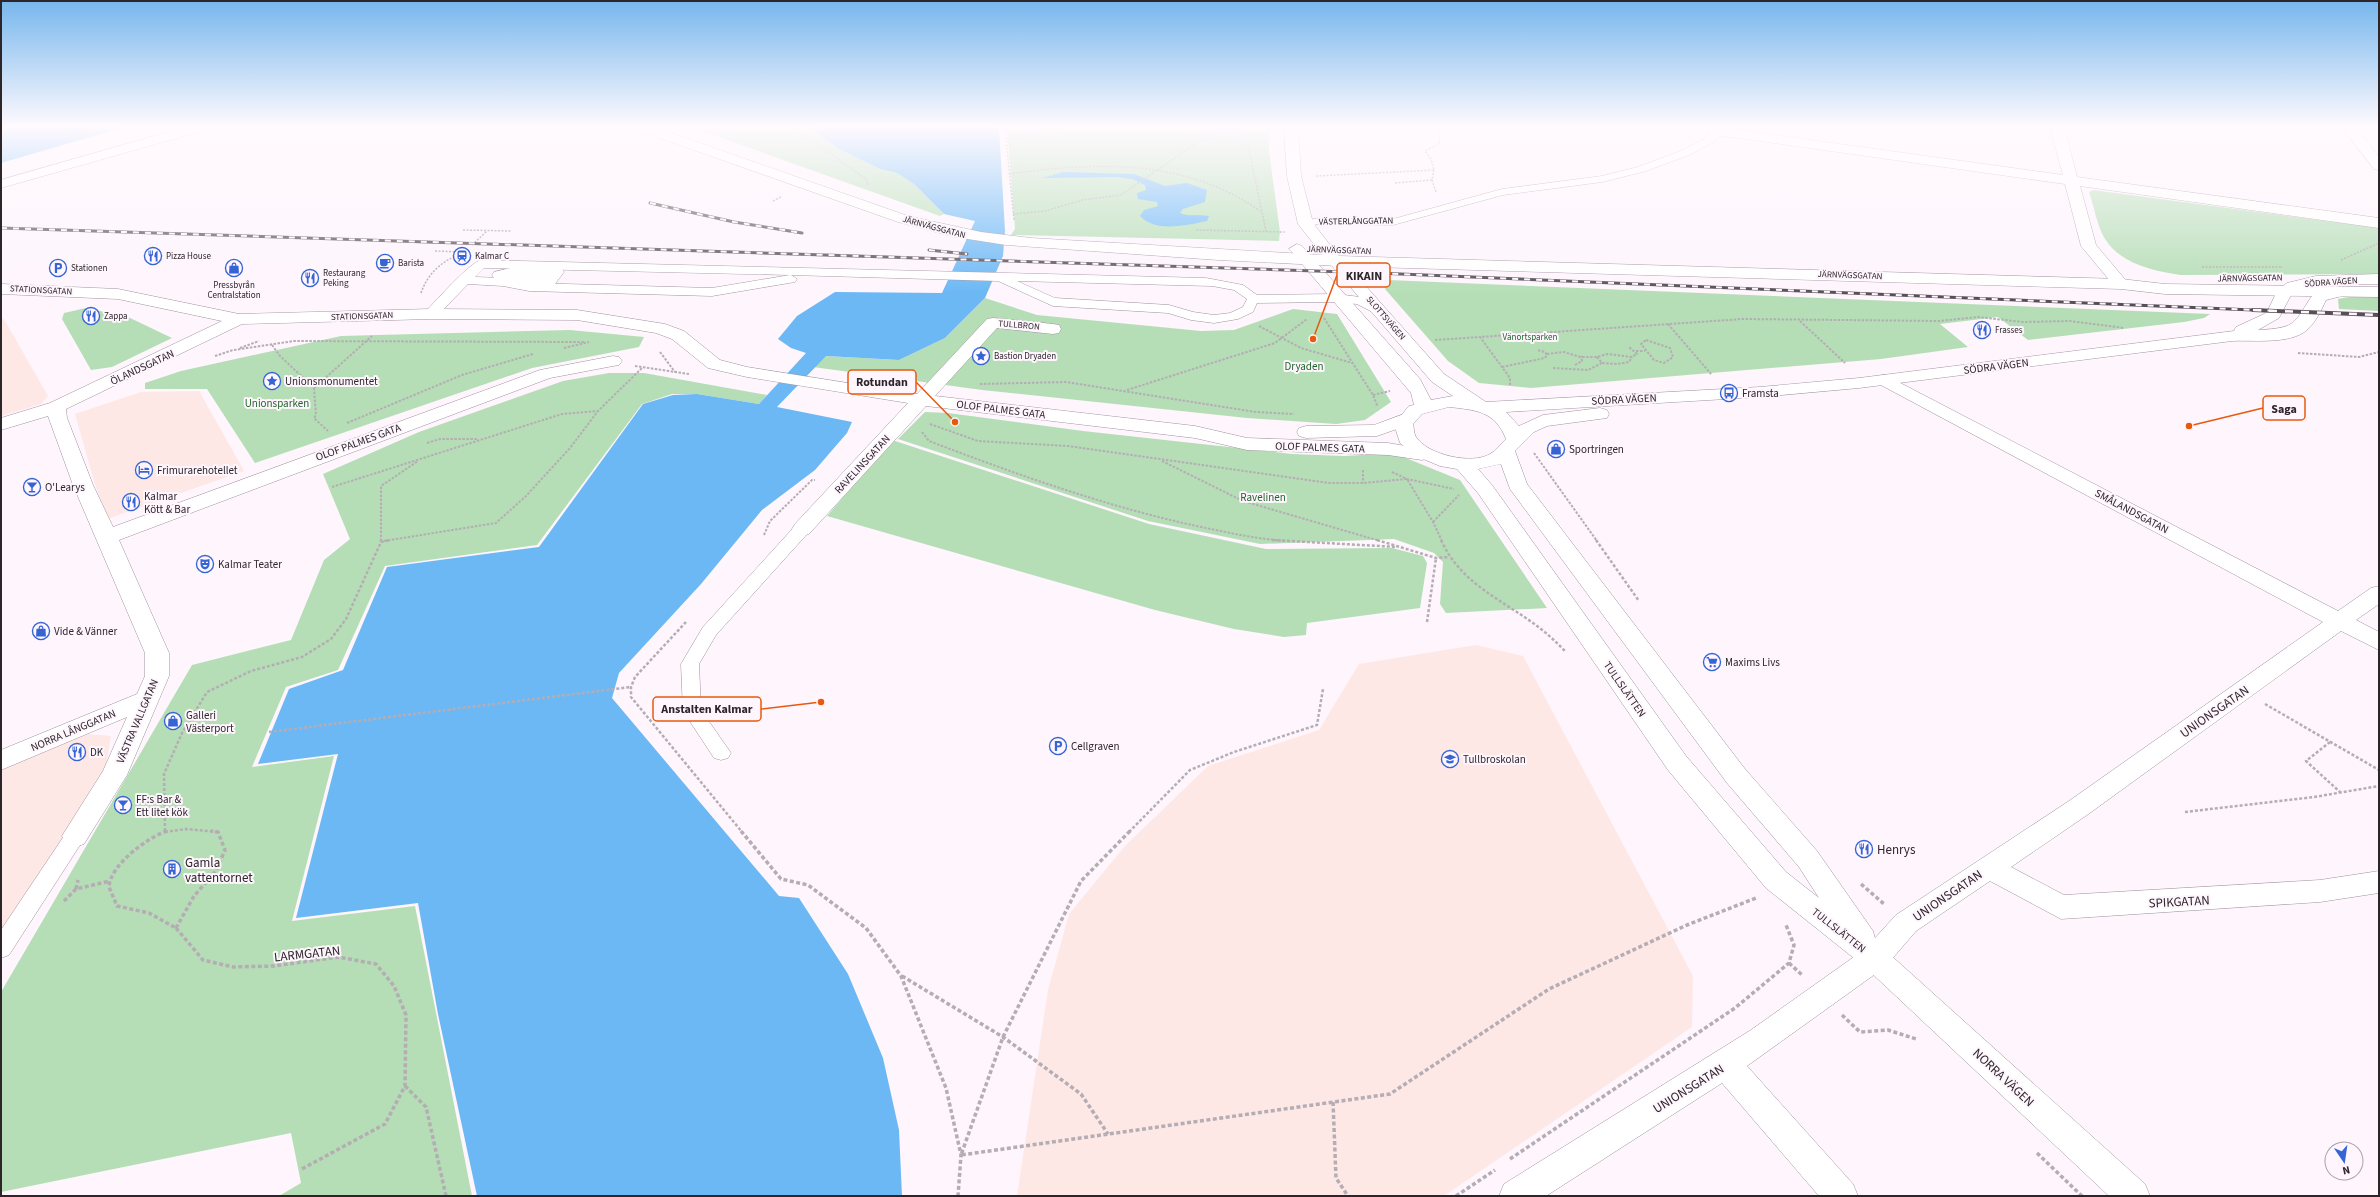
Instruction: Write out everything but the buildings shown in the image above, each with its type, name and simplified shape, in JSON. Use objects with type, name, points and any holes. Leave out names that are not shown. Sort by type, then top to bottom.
[{"type":"street","name":"JÄRNVÄGSGATAN","points":[[800,183],[903,219],[959,235],[1016,243],[1098,246],[1177,254],[1301,254],[1580,267],[2121,284],[2165,289],[2340,292]]},
{"type":"street","name":"SLOTTSVÄGEN","points":[[1296,183],[1306,224],[1331,256],[1438,378],[1482,406]]},
{"type":"street","points":[[2072,183],[2089,246],[2121,284]]},
{"type":"street","points":[[2085,183],[2379,222]]},
{"type":"street","name":"SLOTTSVÄGEN","points":[[1301,254],[1414,383],[1420,393],[1423,406]]},
{"type":"street","name":"JÄRNVÄGSGATAN","points":[[2121,284],[2154,280],[2203,278],[2379,279]]},
{"type":"street","name":"SÖDRA VÄGEN","points":[[2232,336],[2269,319],[2276,311],[2279,300],[2286,291],[2295,285],[2318,282],[2379,279]]},
{"type":"street","name":"STATIONSGATAN","points":[[1,288],[118,294],[240,319],[431,314],[577,315],[659,328],[678,335],[714,364]]},
{"type":"street","name":"SÖDRA VÄGEN","points":[[1512,446],[1527,428],[1543,421],[1760,392],[1885,380],[2232,336],[2269,334],[2296,330],[2305,321],[2320,296],[2340,292],[2379,292]]},
{"type":"street","name":"ÖLANDSGATAN","points":[[1,424],[50,408],[240,319]]},
{"type":"street","name":"TULLBRON","points":[[928,393],[993,323],[1053,328]]},
{"type":"street","name":"OLOF PALMES GATA","points":[[107,536],[546,374],[613,361]]},
{"type":"street","name":"OLOF PALMES GATA","points":[[714,364],[808,382],[928,393],[1195,432],[1247,444],[1388,449],[1422,454]]},
{"type":"street","name":"SMÅLANDSGATAN","points":[[1885,380],[2379,642]]},
{"type":"street","name":"SÖDRA VÄGEN","points":[[1482,406],[1760,392]]},
{"type":"street","name":"RAVELINSGATAN","points":[[802,529],[928,393]]},
{"type":"street","points":[[1448,401],[1482,406],[1500,415],[1512,427],[1512,446],[1489,462],[1464,465],[1441,461],[1422,454],[1407,441],[1403,430],[1404,420],[1409,414],[1423,406],[1448,401]]},
{"type":"street","name":"VÄSTRA VALLGATAN","points":[[50,408],[58,418],[83,485],[107,536],[157,653],[157,676],[114,775],[75,836]]},
{"type":"street","name":"OLOF PALMES GATA","points":[[1195,432],[1357,432],[1377,430],[1404,420]]},
{"type":"street","name":"TULLSLÄTTEN","points":[[1512,446],[1517,485],[1716,751],[1808,859],[1875,958]]},
{"type":"street","name":"TULLSLÄTTEN","points":[[1464,465],[1485,489],[1677,762],[1776,880],[1875,958]]},
{"type":"street","name":"UNIONSGATAN","points":[[1516,1196],[1556,1169],[1726,1065],[1875,958],[1906,923],[2078,808],[2379,593]]},
{"type":"street","name":"NORRA LÅNGGATAN","points":[[1,760],[146,700]]},
{"type":"street","name":"SPIKGATAN","points":[[1988,867],[2061,907],[2320,891],[2379,882]]},
{"type":"street","name":"NORRA VÄGEN","points":[[1875,958],[2133,1196]]},
{"type":"street","points":[[1726,1065],[1841,1196]]},
{"type":"lane","name":"VÄSTERLÅNGGATAN","points":[[1306,224],[1318,220],[1393,222],[1502,192],[1567,183]]},
{"type":"lane","points":[[431,314],[463,280],[481,264],[1224,283],[1249,293],[1253,299]]},
{"type":"lane","points":[[463,280],[503,282],[529,287],[712,292],[831,272]]},
{"type":"lane","points":[[997,276],[1053,302],[1169,308],[1191,316],[1214,319],[1234,316],[1248,309],[1253,299]]},
{"type":"lane","points":[[1253,299],[1342,299],[1360,301],[1380,312]]},
{"type":"lane","points":[[721,753],[692,711],[690,664],[709,631],[802,529]]},
{"type":"lane","name":"VÄSTRA VALLGATAN","points":[[1,948],[75,836]]},
{"type":"path","points":[[868,183],[871,189]]},
{"type":"path","points":[[1010,183],[1014,225]]},
{"type":"path","points":[[1013,214],[1046,211],[1083,200],[1121,195],[1138,183]]},
{"type":"path","points":[[1210,183],[1234,194],[1260,211]]},
{"type":"path","points":[[1255,183],[1260,211],[1266,231]]},
{"type":"path","points":[[462,230],[512,231]]},
{"type":"path","points":[[470,248],[487,231]]},
{"type":"path","points":[[2339,262],[2343,257],[2379,243]]},
{"type":"path","points":[[419,298],[423,284],[450,257],[465,252]]},
{"type":"path","points":[[1307,299],[1318,310],[1374,395]]},
{"type":"path","points":[[1125,391],[1275,343],[1318,310]]},
{"type":"path","points":[[1430,340],[1743,319],[1800,321],[1939,321],[1978,318],[2023,322],[2070,321],[2125,328]]},
{"type":"path","points":[[1800,321],[1849,366],[1843,367]]},
{"type":"path","points":[[1254,324],[1301,348],[1353,363]]},
{"type":"path","points":[[1668,324],[1713,376],[1705,377]]},
{"type":"path","points":[[1480,337],[1510,378],[1510,390]]},
{"type":"path","points":[[1670,348],[1673,357],[1664,362],[1654,362],[1644,351],[1641,344],[1646,340],[1670,348],[1675,346]]},
{"type":"path","points":[[234,350],[294,341],[597,342]]},
{"type":"path","points":[[314,388],[368,341]]},
{"type":"path","points":[[272,345],[280,356],[314,388],[316,415],[314,418],[328,431]]},
{"type":"path","points":[[1629,347],[1636,351],[1644,351]]},
{"type":"path","points":[[659,350],[674,372]]},
{"type":"path","points":[[1537,350],[1547,354],[1564,352],[1581,356],[1597,357],[1613,354],[1632,357]]},
{"type":"path","points":[[1553,368],[1588,370],[1592,366],[1602,363],[1629,362],[1632,360],[1632,357],[1637,354],[1636,351]]},
{"type":"path","points":[[1502,367],[1543,359],[1547,354]]},
{"type":"path","points":[[1575,365],[1581,362],[1581,356]]},
{"type":"path","points":[[1597,357],[1602,363]]},
{"type":"path","points":[[613,361],[643,368],[688,374]]},
{"type":"path","points":[[381,542],[496,523],[526,496],[565,453],[598,411],[643,368]]},
{"type":"path","points":[[928,393],[1011,382],[1066,382],[1256,412],[1300,415]]},
{"type":"path","points":[[332,487],[562,414],[598,411]]},
{"type":"path","points":[[909,414],[924,423],[978,441],[1002,444],[1068,446],[1329,483],[1363,483],[1407,480]]},
{"type":"path","points":[[909,414],[929,441],[1006,470],[1150,516],[1263,540],[1397,547]]},
{"type":"path","points":[[1532,450],[1642,606]]},
{"type":"path","points":[[165,831],[164,774],[182,733],[207,692],[251,671],[302,657],[331,639],[346,619],[381,542],[381,486],[421,458]]},
{"type":"path","points":[[1159,460],[1243,501],[1436,558],[1449,557]]},
{"type":"path","points":[[1363,467],[1363,483]]},
{"type":"path","points":[[1388,471],[1407,480],[1462,491],[1433,522]]},
{"type":"path","points":[[1407,480],[1433,522],[1449,557],[1480,589],[1541,629],[1571,656]]},
{"type":"path","points":[[1427,622],[1436,558]]},
{"type":"path","points":[[635,677],[631,687],[631,697],[781,879],[808,885],[866,928],[901,976],[946,1088],[961,1155]]},
{"type":"path","points":[[269,732],[631,687]]},
{"type":"path","points":[[958,1196],[961,1155],[1003,1037],[1081,881],[1190,770],[1234,752],[1317,725],[1323,689]]},
{"type":"path","points":[[2242,691],[2379,770]]},
{"type":"path","points":[[2330,742],[2306,761],[2340,793]]},
{"type":"path","points":[[2184,812],[2258,805],[2379,786]]},
{"type":"path","points":[[76,889],[110,881],[119,864],[143,845],[165,831],[196,828],[218,832],[225,850],[216,871],[194,896],[176,928]]},
{"type":"path","name":"LARMGATAN","points":[[110,881],[110,894],[117,906],[149,913],[176,928],[203,960],[234,967],[274,966],[338,957],[376,964],[394,986],[406,1015],[405,1086],[385,1124],[300,1170]]},
{"type":"path","points":[[1860,883],[1906,923]]},
{"type":"path","points":[[961,1155],[1390,1094],[1549,989],[1688,925],[1761,896]]},
{"type":"path","points":[[1508,1161],[1735,1008],[1789,963]]},
{"type":"path","points":[[901,976],[1003,1037],[1081,1094],[1108,1134]]},
{"type":"path","points":[[1860,1032],[1875,1028],[1895,1030],[1924,1042]]},
{"type":"path","points":[[405,1086],[426,1107],[446,1196]]},
{"type":"path","points":[[1333,1102],[1336,1178],[1348,1196]]},
{"type":"path","points":[[2032,1148],[2082,1196]]},
{"type":"path","points":[[1456,1196],[1502,1165]]},
{"type":"shaded area","points":[[1,317],[5,321],[48,396],[41,404],[1,416]]},
{"type":"shaded area","points":[[199,391],[244,471],[107,519],[94,481],[75,414],[141,392]]},
{"type":"shaded area","points":[[1476,645],[1523,656],[1693,976],[1692,1027],[1444,1196],[1017,1196],[1048,990],[1069,914],[1125,846],[1208,766],[1319,730],[1359,664]]},
{"type":"shaded area","points":[[87,734],[111,736],[104,778],[1,938],[1,770]]},
{"type":"green space","points":[[847,183],[912,183],[944,214],[940,216]]},
{"type":"green space","points":[[1011,183],[1273,183],[1280,232],[1279,241],[1011,235],[1015,229]]},
{"type":"green space","points":[[2093,190],[2379,228],[2379,274],[2181,275],[2138,265],[2120,255],[2112,248],[2102,234],[2089,192]]},
{"type":"green space","name":"Vänortsparken","points":[[1388,280],[2210,314],[2204,318],[2184,322],[2028,340],[1998,317],[1940,324],[1968,347],[1881,359],[1531,388],[1479,383],[1448,361],[1385,289]]},
{"type":"green space","points":[[2349,297],[2379,297],[2379,311],[2339,309],[2338,299]]},
{"type":"green space","name":"Dryaden","points":[[985,298],[1037,315],[1201,331],[1234,330],[1293,309],[1337,314],[1391,402],[1365,420],[1336,424],[1247,418],[982,390],[813,367],[825,356],[899,360],[945,338]]},
{"type":"green space","points":[[86,308],[128,317],[172,338],[112,367],[91,370],[62,319],[64,313]]},
{"type":"green space","name":"Unionsparken","points":[[570,330],[644,337],[639,347],[532,368],[255,463],[207,389],[145,389],[145,383],[181,371],[341,336]]},
{"type":"green space","points":[[609,373],[644,373],[767,395],[759,404],[697,394],[672,394],[642,404],[537,545],[385,566],[338,670],[286,687],[252,767],[334,756],[292,921],[415,906],[472,1196],[279,1196],[301,1183],[291,1133],[1,1192],[1,992],[192,665],[291,640],[324,560],[350,539],[323,474],[419,432],[563,381]]},
{"type":"green space","name":"Ravelinen","points":[[925,412],[948,413],[1083,431],[1292,454],[1344,456],[1381,454],[1401,456],[1460,480],[1547,608],[1446,613],[1440,604],[1443,562],[1434,553],[1394,539],[1260,544],[1148,521],[898,439]]},
{"type":"green space","points":[[892,440],[1149,524],[1266,549],[1392,548],[1423,556],[1427,563],[1420,608],[1307,623],[1306,635],[1284,637],[1234,629],[1155,610],[827,516]]},
{"type":"water","points":[[912,183],[1002,183],[1005,231],[1003,256],[985,298],[945,338],[899,360],[826,356],[777,407],[852,422],[847,433],[815,470],[762,510],[701,584],[619,673],[612,698],[779,896],[799,898],[848,974],[883,1058],[899,1130],[902,1196],[477,1196],[438,1014],[418,903],[296,918],[338,754],[258,764],[289,689],[343,670],[387,567],[539,547],[643,404],[673,395],[697,394],[759,404],[806,353],[791,348],[778,339],[797,316],[835,292],[942,293],[975,221],[944,214]]},
{"type":"water","points":[[1140,183],[1157,183],[1165,186],[1187,183],[1207,190],[1205,202],[1183,209],[1180,213],[1187,215],[1209,216],[1207,221],[1181,226],[1163,226],[1154,225],[1147,221],[1140,216],[1144,210],[1158,206],[1157,202],[1138,199],[1137,193],[1146,190],[1145,185]]},
{"type":"railway","points":[[650,203],[734,222],[802,233]]},
{"type":"railway","points":[[1,228],[1377,273],[2258,310]]},
{"type":"railway","points":[[929,250],[967,254]]},
{"type":"railway","points":[[2253,310],[2258,310]]},
{"type":"railway","points":[[2258,310],[2379,315]]},
{"type":"railway","points":[[2258,310],[2277,311]]},
{"type":"place","name":"Pizza House","points":[[153,256]]},
{"type":"place","name":"Kalmar C","points":[[462,256]]},
{"type":"place","name":"Barista","points":[[385,263]]},
{"type":"place","name":"Stationen","points":[[58,268]]},
{"type":"place","name":"Pressbyrån Centralstation","points":[[234,268]]},
{"type":"place","name":"Restaurang Peking","points":[[310,278]]},
{"type":"place","name":"Zappa","points":[[91,316]]},
{"type":"place","name":"Frasses","points":[[1982,330]]},
{"type":"place","name":"KIKAIN","points":[[1313,339]]},
{"type":"place","name":"Bastion Dryaden","points":[[981,356]]},
{"type":"place","name":"Unionsmonumentet","points":[[272,381]]},
{"type":"place","name":"Framsta","points":[[1729,393]]},
{"type":"place","name":"Rotundan","points":[[955,422]]},
{"type":"place","name":"Saga","points":[[2189,426]]},
{"type":"place","name":"Sportringen","points":[[1556,449]]},
{"type":"place","name":"Frimurarehotellet","points":[[144,470]]},
{"type":"place","name":"O'Learys","points":[[32,487]]},
{"type":"place","name":"Kalmar Kött & Bar","points":[[131,502]]},
{"type":"place","name":"Kalmar Teater","points":[[205,564]]},
{"type":"place","name":"Vide & Vänner","points":[[41,631]]},
{"type":"place","name":"Maxims Livs","points":[[1712,662]]},
{"type":"place","name":"Anstalten Kalmar","points":[[821,702]]},
{"type":"place","name":"Galleri Västerport","points":[[173,721]]},
{"type":"place","name":"Cellgraven","points":[[1058,746]]},
{"type":"place","name":"DK","points":[[77,752]]},
{"type":"place","name":"Tullbroskolan","points":[[1450,759]]},
{"type":"place","name":"FF:s Bar & Ett litet kök","points":[[123,805]]},
{"type":"place","name":"Henrys","points":[[1864,849]]},
{"type":"place","name":"Gamla vattentornet","points":[[172,869]]}]
